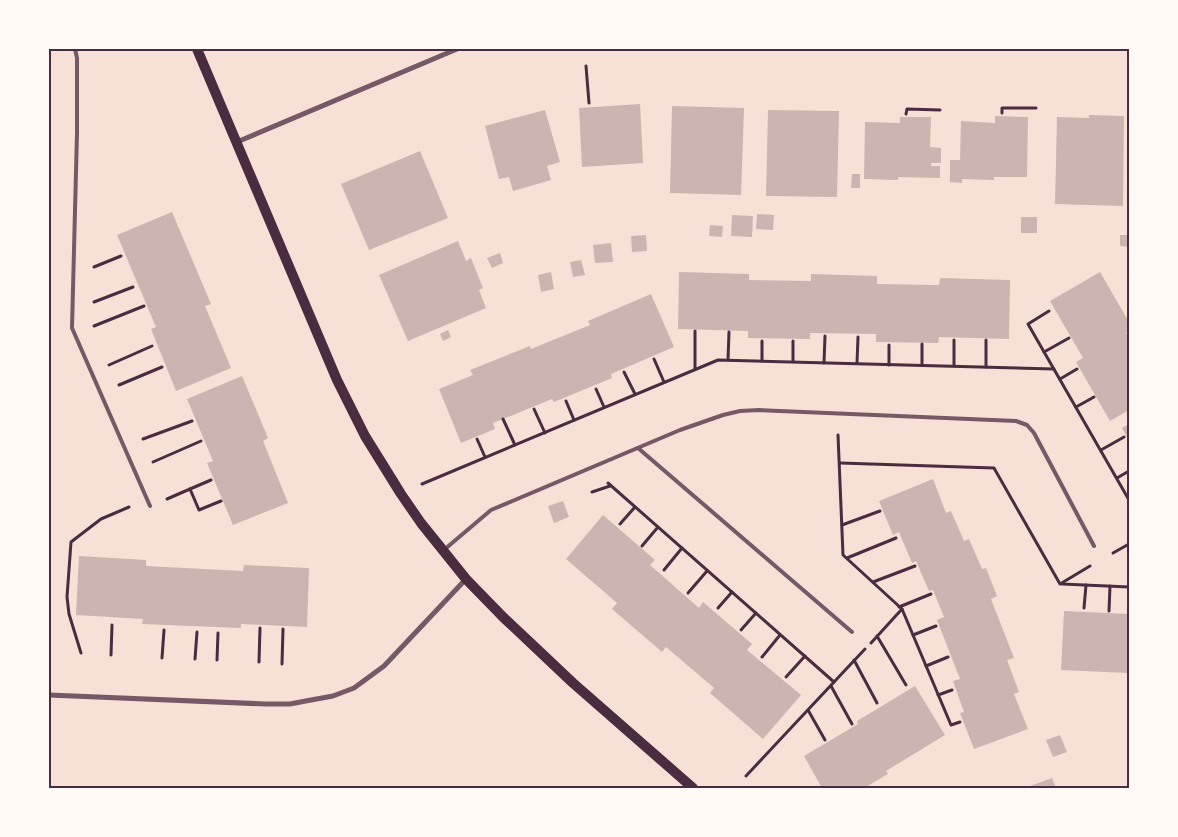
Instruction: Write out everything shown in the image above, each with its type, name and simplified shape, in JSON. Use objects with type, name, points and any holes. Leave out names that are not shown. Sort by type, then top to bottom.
[{"type":"main road","points":[[197,49],[337,380],[365,436],[401,494],[443,551],[466,579],[502,617],[573,683],[693,788]]},
{"type":"street","points":[[237,142],[458,49]]},
{"type":"street","points":[[49,695],[265,704],[290,704],[333,696],[354,688],[384,666],[466,579]]},
{"type":"lane","points":[[75,49],[77,58],[77,133],[72,328],[150,506]]},
{"type":"lane","points":[[443,551],[491,510],[680,430],[723,414],[759,410],[1016,421],[1027,425],[1034,433],[1094,546]]},
{"type":"lane","points":[[638,448],[852,632]]},
{"type":"path","points":[[586,66],[588,103]]},
{"type":"path","points":[[1002,113],[1002,108],[1036,108]]},
{"type":"path","points":[[906,114],[907,109],[940,110]]},
{"type":"path","points":[[73,276],[121,256]]},
{"type":"path","points":[[72,310],[133,287]]},
{"type":"path","points":[[75,334],[144,306]]},
{"type":"path","points":[[1049,311],[1028,324],[1129,500]]},
{"type":"path","points":[[695,332],[695,369]]},
{"type":"path","points":[[728,360],[729,332]]},
{"type":"path","points":[[824,363],[825,336]]},
{"type":"path","points":[[857,363],[858,337]]},
{"type":"path","points":[[1044,352],[1068,338]]},
{"type":"path","points":[[954,340],[954,366]]},
{"type":"path","points":[[986,340],[986,367]]},
{"type":"path","points":[[762,341],[762,361]]},
{"type":"path","points":[[793,362],[794,341]]},
{"type":"path","points":[[889,344],[889,364]]},
{"type":"path","points":[[922,344],[922,365]]},
{"type":"path","points":[[91,372],[152,346]]},
{"type":"path","points":[[654,359],[664,382]]},
{"type":"path","points":[[100,393],[162,367]]},
{"type":"path","points":[[1060,379],[1077,369]]},
{"type":"path","points":[[624,372],[635,394]]},
{"type":"path","points":[[596,390],[604,407]]},
{"type":"path","points":[[1076,407],[1094,397]]},
{"type":"path","points":[[566,401],[574,420]]},
{"type":"path","points":[[534,409],[545,433]]},
{"type":"path","points":[[503,419],[515,445]]},
{"type":"path","points":[[124,447],[192,421]]},
{"type":"path","points":[[1101,450],[1124,438]]},
{"type":"path","points":[[477,440],[485,457]]},
{"type":"path","points":[[134,470],[201,442]]},
{"type":"path","points":[[840,463],[994,468],[1060,584]]},
{"type":"path","points":[[1117,478],[1129,471]]},
{"type":"path","points":[[211,480],[190,489],[199,510],[221,501]]},
{"type":"path","points":[[81,653],[69,614],[67,597],[71,542],[101,519],[147,500]]},
{"type":"path","points":[[620,524],[635,507]]},
{"type":"path","points":[[842,525],[880,511]]},
{"type":"path","points":[[642,546],[658,527]]},
{"type":"path","points":[[847,558],[896,538]]},
{"type":"path","points":[[1112,554],[1129,544]]},
{"type":"path","points":[[664,570],[682,548]]},
{"type":"path","points":[[1060,584],[1095,564]]},
{"type":"path","points":[[873,582],[914,566]]},
{"type":"path","points":[[688,593],[707,571]]},
{"type":"path","points":[[1060,584],[1129,587]]},
{"type":"path","points":[[1084,608],[1086,585]]},
{"type":"path","points":[[1109,611],[1110,586]]},
{"type":"path","points":[[718,608],[732,592]]},
{"type":"path","points":[[930,594],[900,608],[951,725],[960,722]]},
{"type":"path","points":[[741,630],[756,613]]},
{"type":"path","points":[[111,655],[112,625]]},
{"type":"path","points":[[913,636],[936,626]]},
{"type":"path","points":[[259,662],[260,628]]},
{"type":"path","points":[[282,664],[283,629]]},
{"type":"path","points":[[162,658],[164,630]]},
{"type":"path","points":[[195,659],[197,632]]},
{"type":"path","points":[[218,633],[218,660]]},
{"type":"path","points":[[762,657],[780,635]]},
{"type":"path","points":[[877,636],[906,686]]},
{"type":"path","points":[[786,677],[805,656]]},
{"type":"path","points":[[926,666],[948,657]]},
{"type":"path","points":[[854,660],[877,703]]},
{"type":"path","points":[[746,776],[834,682]]},
{"type":"path","points":[[831,686],[852,724]]},
{"type":"path","points":[[938,696],[952,690]]},
{"type":"path","points":[[808,710],[825,740]]},
{"type":"building","points":[[640,104],[643,163],[582,167],[579,108]]},
{"type":"building","points":[[672,106],[744,108],[741,195],[670,193]]},
{"type":"building","points":[[545,110],[560,162],[547,166],[551,180],[513,191],[509,177],[499,179],[485,126]]},
{"type":"building","points":[[768,110],[839,111],[837,197],[766,196]]},
{"type":"building","points":[[1089,115],[1124,116],[1123,206],[1055,204],[1057,117],[1089,118]]},
{"type":"building","points":[[995,116],[1028,117],[1027,177],[994,177],[994,180],[962,179],[962,183],[950,182],[950,160],[960,160],[961,121],[995,123]]},
{"type":"building","points":[[900,117],[931,117],[930,147],[941,148],[941,163],[931,163],[931,166],[940,166],[940,178],[898,177],[898,180],[864,179],[865,122],[900,123]]},
{"type":"building","points":[[420,151],[448,218],[369,250],[341,184]]},
{"type":"building","points":[[852,174],[860,174],[860,188],[851,188]]},
{"type":"building","points":[[172,212],[211,304],[205,306],[231,368],[176,391],[151,329],[156,327],[117,235]]},
{"type":"building","points":[[757,214],[774,215],[773,230],[756,229]]},
{"type":"building","points":[[732,215],[753,216],[752,237],[731,236]]},
{"type":"building","points":[[1021,217],[1037,217],[1037,233],[1021,233]]},
{"type":"building","points":[[710,225],[723,226],[722,237],[709,236]]},
{"type":"building","points":[[646,235],[647,251],[632,252],[631,236]]},
{"type":"building","points":[[1120,235],[1129,235],[1129,247],[1120,246]]},
{"type":"building","points":[[458,241],[466,261],[471,258],[483,288],[479,290],[486,308],[408,341],[379,275]]},
{"type":"building","points":[[611,243],[613,262],[595,263],[593,245]]},
{"type":"building","points":[[500,253],[503,263],[492,268],[487,258]]},
{"type":"building","points":[[581,260],[585,275],[573,277],[570,262]]},
{"type":"building","points":[[551,272],[554,289],[541,292],[538,275]]},
{"type":"building","points":[[679,272],[749,274],[749,280],[811,281],[811,274],[877,276],[877,284],[939,285],[941,278],[1010,280],[1009,339],[939,337],[938,343],[876,342],[876,334],[810,333],[810,339],[748,338],[748,331],[678,329]]},
{"type":"building","points":[[1100,272],[1129,322],[1129,332],[1126,333],[1129,338],[1129,410],[1110,421],[1076,362],[1083,358],[1050,301]]},
{"type":"building","points":[[651,294],[674,347],[611,374],[612,378],[554,402],[552,399],[493,423],[495,429],[461,443],[439,389],[473,375],[470,370],[530,346],[531,349],[590,325],[588,321]]},
{"type":"building","points":[[448,330],[451,337],[443,341],[440,334]]},
{"type":"building","points":[[242,376],[268,438],[263,441],[288,503],[233,525],[207,463],[213,461],[187,399]]},
{"type":"building","points":[[1129,424],[1129,441],[1122,428]]},
{"type":"building","points":[[933,479],[946,513],[951,511],[964,541],[969,539],[982,569],[986,568],[997,596],[991,599],[1014,658],[1007,660],[1019,692],[1014,694],[1028,729],[974,749],[960,713],[964,712],[953,681],[960,679],[937,620],[944,617],[933,590],[929,591],[916,561],[912,563],[899,532],[893,535],[879,501]]},
{"type":"building","points":[[563,501],[569,517],[554,523],[548,506]]},
{"type":"building","points":[[603,515],[655,560],[650,565],[699,608],[703,602],[752,644],[747,650],[801,695],[763,739],[710,693],[714,688],[666,647],[662,652],[612,609],[617,603],[566,559]]},
{"type":"building","points":[[79,556],[146,560],[146,566],[243,571],[244,565],[309,568],[307,627],[241,624],[241,628],[142,624],[143,619],[76,615]]},
{"type":"building","points":[[1064,611],[1129,614],[1128,673],[1061,670]]},
{"type":"building","points":[[915,686],[945,735],[886,771],[888,774],[864,788],[822,788],[804,756],[858,724],[857,721]]},
{"type":"building","points":[[1060,735],[1067,752],[1053,757],[1046,740]]},
{"type":"building","points":[[1052,778],[1056,788],[1025,788]]}]
